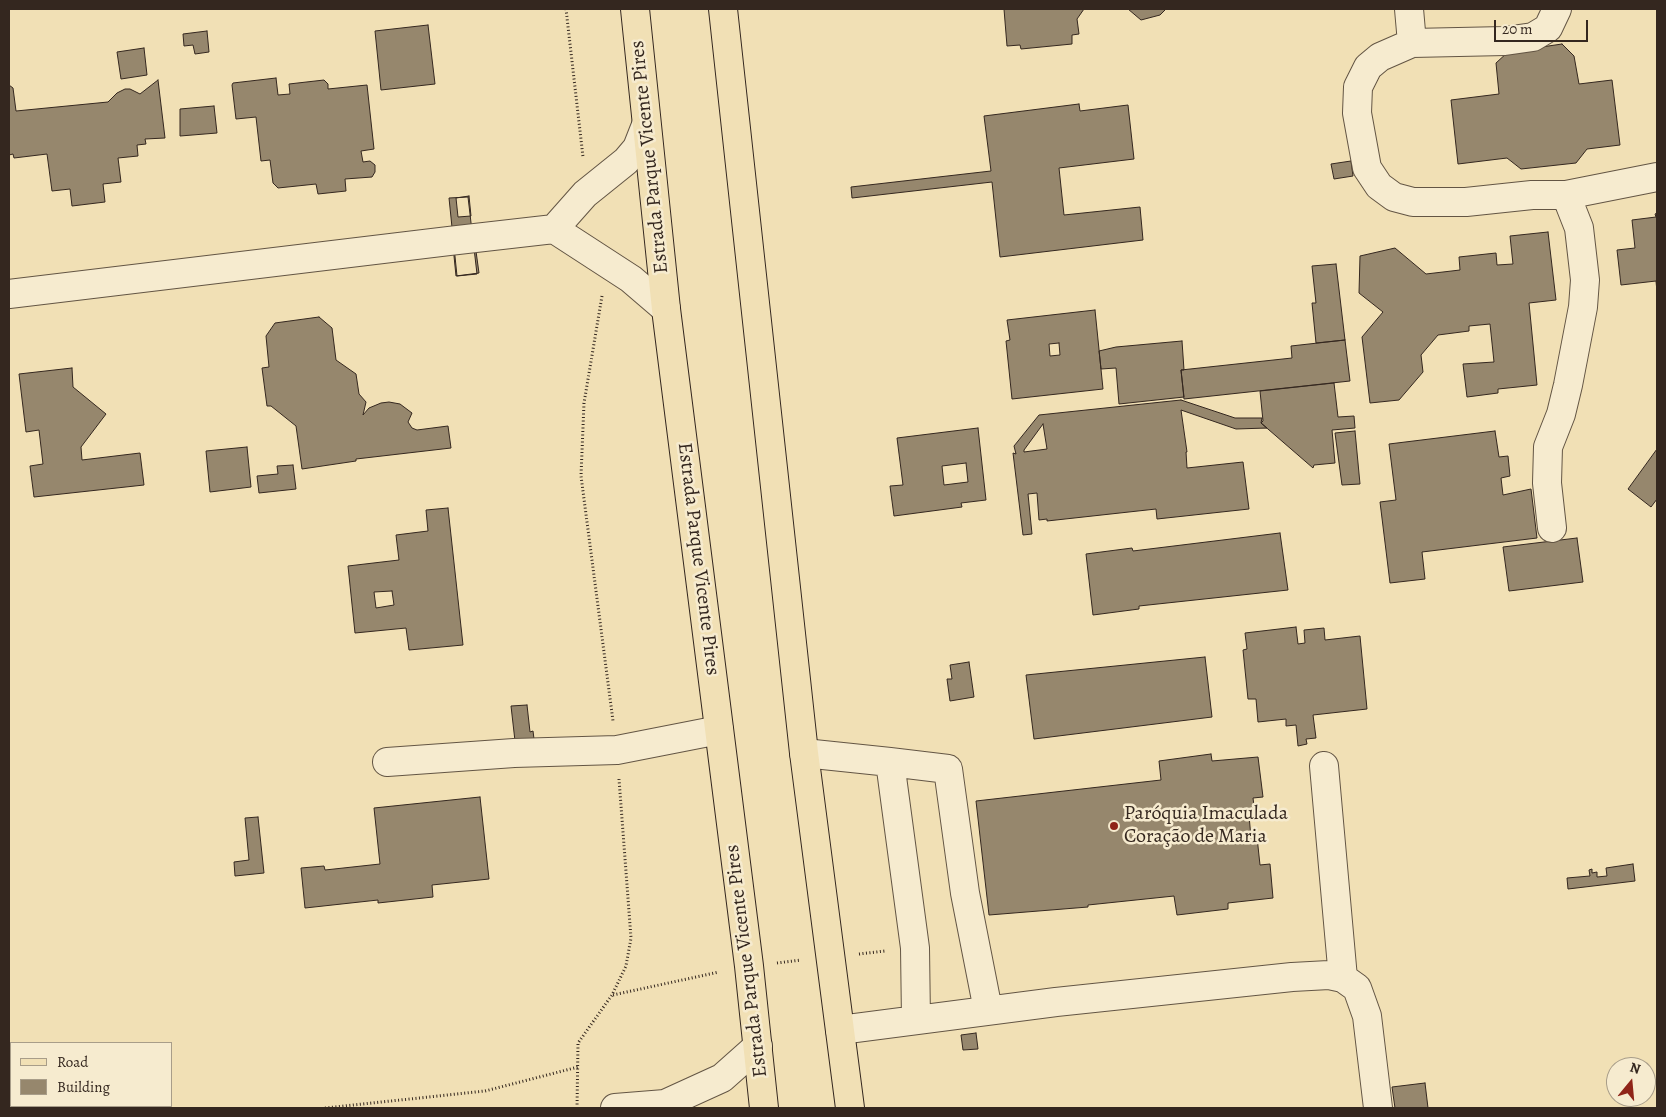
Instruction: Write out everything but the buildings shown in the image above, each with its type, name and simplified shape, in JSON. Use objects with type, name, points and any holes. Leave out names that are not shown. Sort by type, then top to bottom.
[{"type":"main road","name":"Estrada Parque Vicente Pires","points":[[635,9],[666,309],[749,966],[764,1108]]},
{"type":"main road","points":[[723,9],[804,753],[850,1108]]},
{"type":"street","points":[[1409,9],[1412,43]]},
{"type":"street","points":[[1557,9],[1548,28],[1533,36],[1505,41],[1412,43],[1380,57],[1368,67],[1358,87],[1357,113],[1366,168],[1379,186],[1394,197],[1413,202],[1466,202],[1532,195],[1566,195],[1657,177]]},
{"type":"street","points":[[554,229],[585,194],[626,161],[638,148],[646,125]]},
{"type":"street","points":[[1552,528],[1547,483],[1548,447],[1568,386],[1583,307],[1585,280],[1579,228],[1566,195]]},
{"type":"street","points":[[9,294],[449,240],[554,229],[631,279],[666,309]]},
{"type":"street","points":[[387,762],[514,753],[617,750],[719,730]]},
{"type":"street","points":[[804,753],[948,770],[965,893],[988,1010]]},
{"type":"street","points":[[890,762],[915,948],[916,1020]]},
{"type":"street","points":[[1324,766],[1343,978]]},
{"type":"street","points":[[840,1030],[988,1010],[1292,977],[1329,975],[1343,978],[1357,988],[1367,1016],[1378,1108]]},
{"type":"street","points":[[615,1108],[665,1104],[722,1078],[758,1046]]},
{"type":"path","points":[[566,9],[585,194]]},
{"type":"path","points":[[577,1108],[578,1043],[612,996],[626,966],[632,938],[617,750],[581,476],[584,403],[603,293],[597,258]]},
{"type":"path","points":[[326,1108],[485,1091],[578,1068]]},
{"type":"place","name":"Paróquia Imaculada Coração de Maria","points":[[1114,826]]}]
